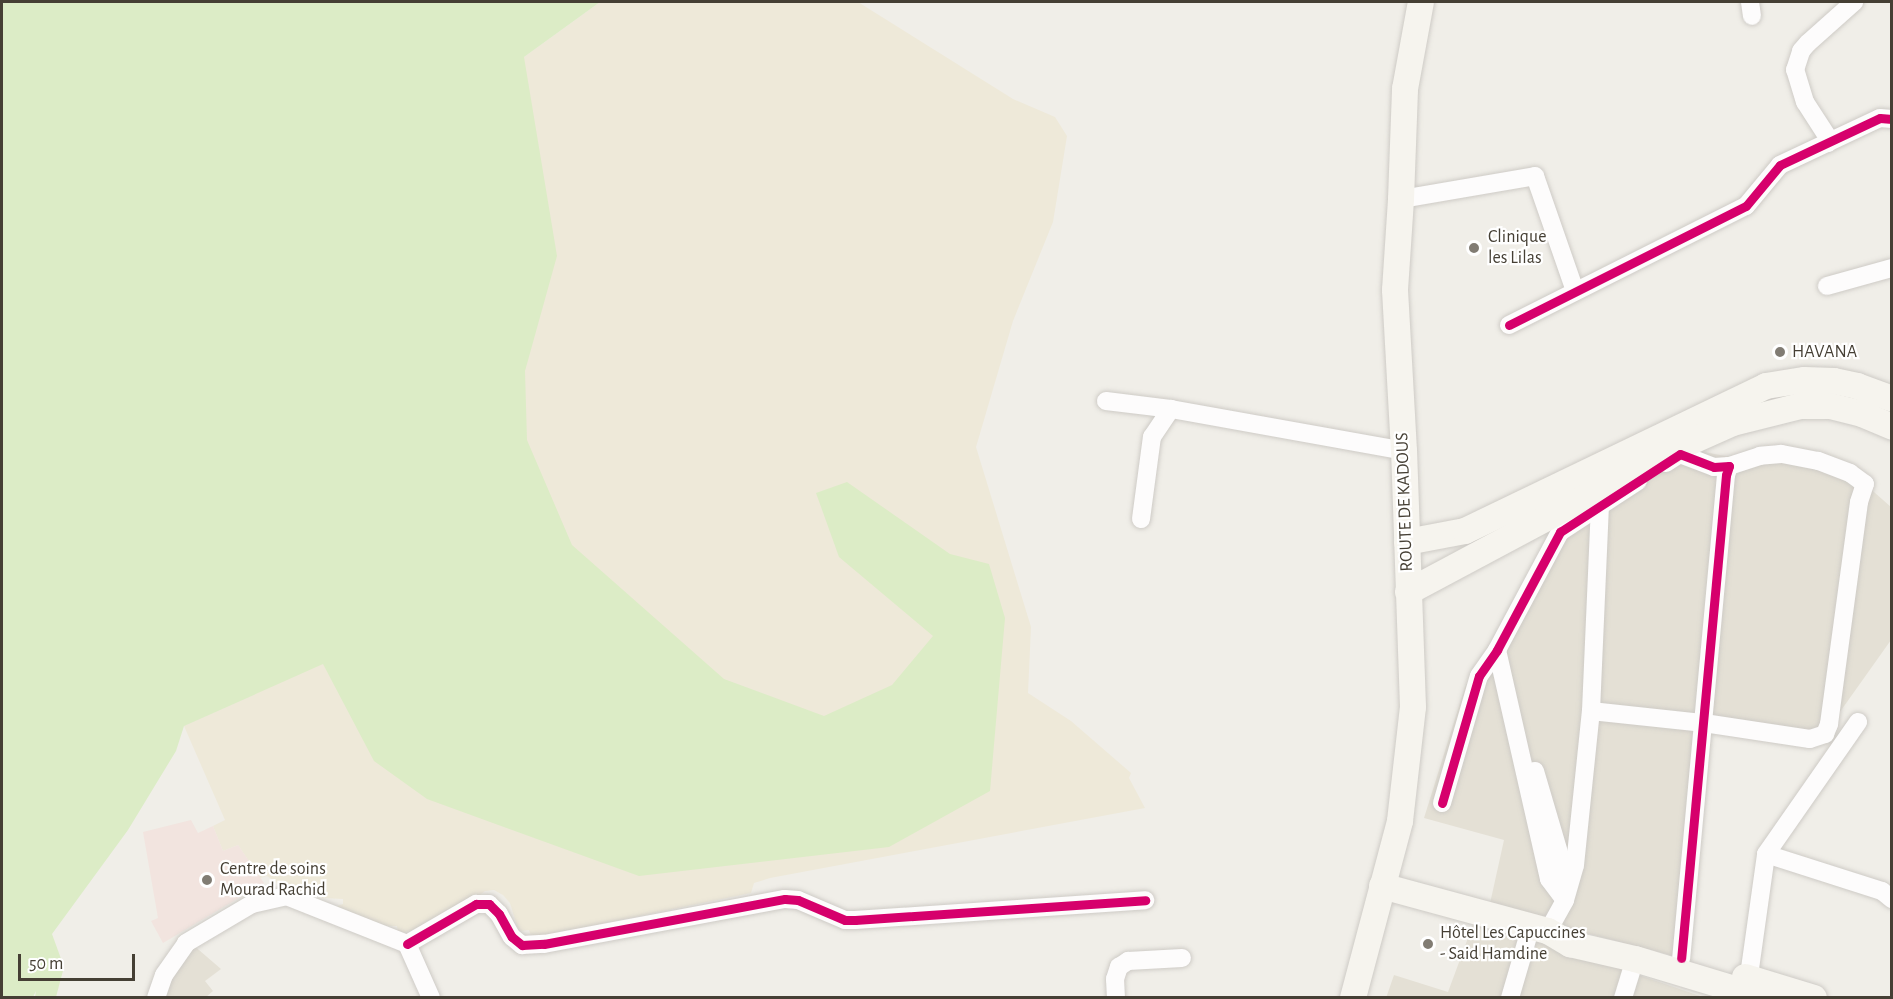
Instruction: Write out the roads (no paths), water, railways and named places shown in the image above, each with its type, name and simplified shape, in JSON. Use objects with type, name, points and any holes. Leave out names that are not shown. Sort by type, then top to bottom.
[{"type":"street","name":"ROUTE DE KADOUS","points":[[1353,998],[1400,821],[1413,707],[1404,452],[1395,290],[1405,89],[1421,2]]},
{"type":"street","points":[[1828,143],[1827,136],[1805,102],[1795,70],[1801,51],[1854,2]]},
{"type":"street","points":[[1509,325],[1746,206],[1780,165],[1880,118],[1892,119]]},
{"type":"street","points":[[1401,199],[1535,176],[1575,291]]},
{"type":"street","points":[[1827,286],[1892,268]]},
{"type":"street","points":[[1407,542],[1465,531],[1766,386],[1805,380],[1834,381],[1857,386],[1892,399]]},
{"type":"street","points":[[1106,401],[1171,409],[1404,452]]},
{"type":"street","points":[[1408,592],[1681,446],[1733,423],[1800,406],[1830,406],[1862,414],[1892,427]]},
{"type":"street","points":[[1140,519],[1152,437],[1171,409]]},
{"type":"street","points":[[1442,803],[1479,676],[1497,650],[1560,532],[1680,454],[1714,467],[1729,466],[1760,456],[1781,454],[1818,461],[1850,473],[1865,484],[1859,502],[1829,724],[1825,734],[1810,739],[1704,723],[1591,711]]},
{"type":"street","points":[[1681,958],[1726,475],[1729,466]]},
{"type":"street","points":[[1510,998],[1540,928],[1567,894],[1575,865],[1591,711],[1600,506]]},
{"type":"street","points":[[1497,650],[1558,841],[1567,894]]},
{"type":"street","points":[[1751,992],[1766,854],[1858,722]]},
{"type":"street","points":[[1766,854],[1882,891],[1892,899]]},
{"type":"street","points":[[1382,886],[1540,928],[1573,930],[1681,958],[1751,992]]},
{"type":"street","points":[[156,998],[164,975],[186,943],[252,904],[272,897],[286,896],[407,944],[431,998]]},
{"type":"street","points":[[407,944],[476,904],[489,904],[500,914],[512,937],[522,945],[544,944],[785,899],[798,900],[845,920],[1145,900]]},
{"type":"street","points":[[1540,928],[1570,944],[1635,959],[1751,992],[1814,998]]},
{"type":"street","points":[[1116,998],[1115,979],[1119,967],[1128,961],[1182,958]]},
{"type":"street","points":[[1623,998],[1635,959]]},
{"type":"place","name":"Clinique les Lilas","points":[[1474,248]]},
{"type":"place","name":"HAVANA","points":[[1780,352]]},
{"type":"place","name":"Centre de soins Mourad Rachid","points":[[207,880]]},
{"type":"place","name":"Hôtel Les Capuccines - Said Hamdine","points":[[1428,944]]}]
